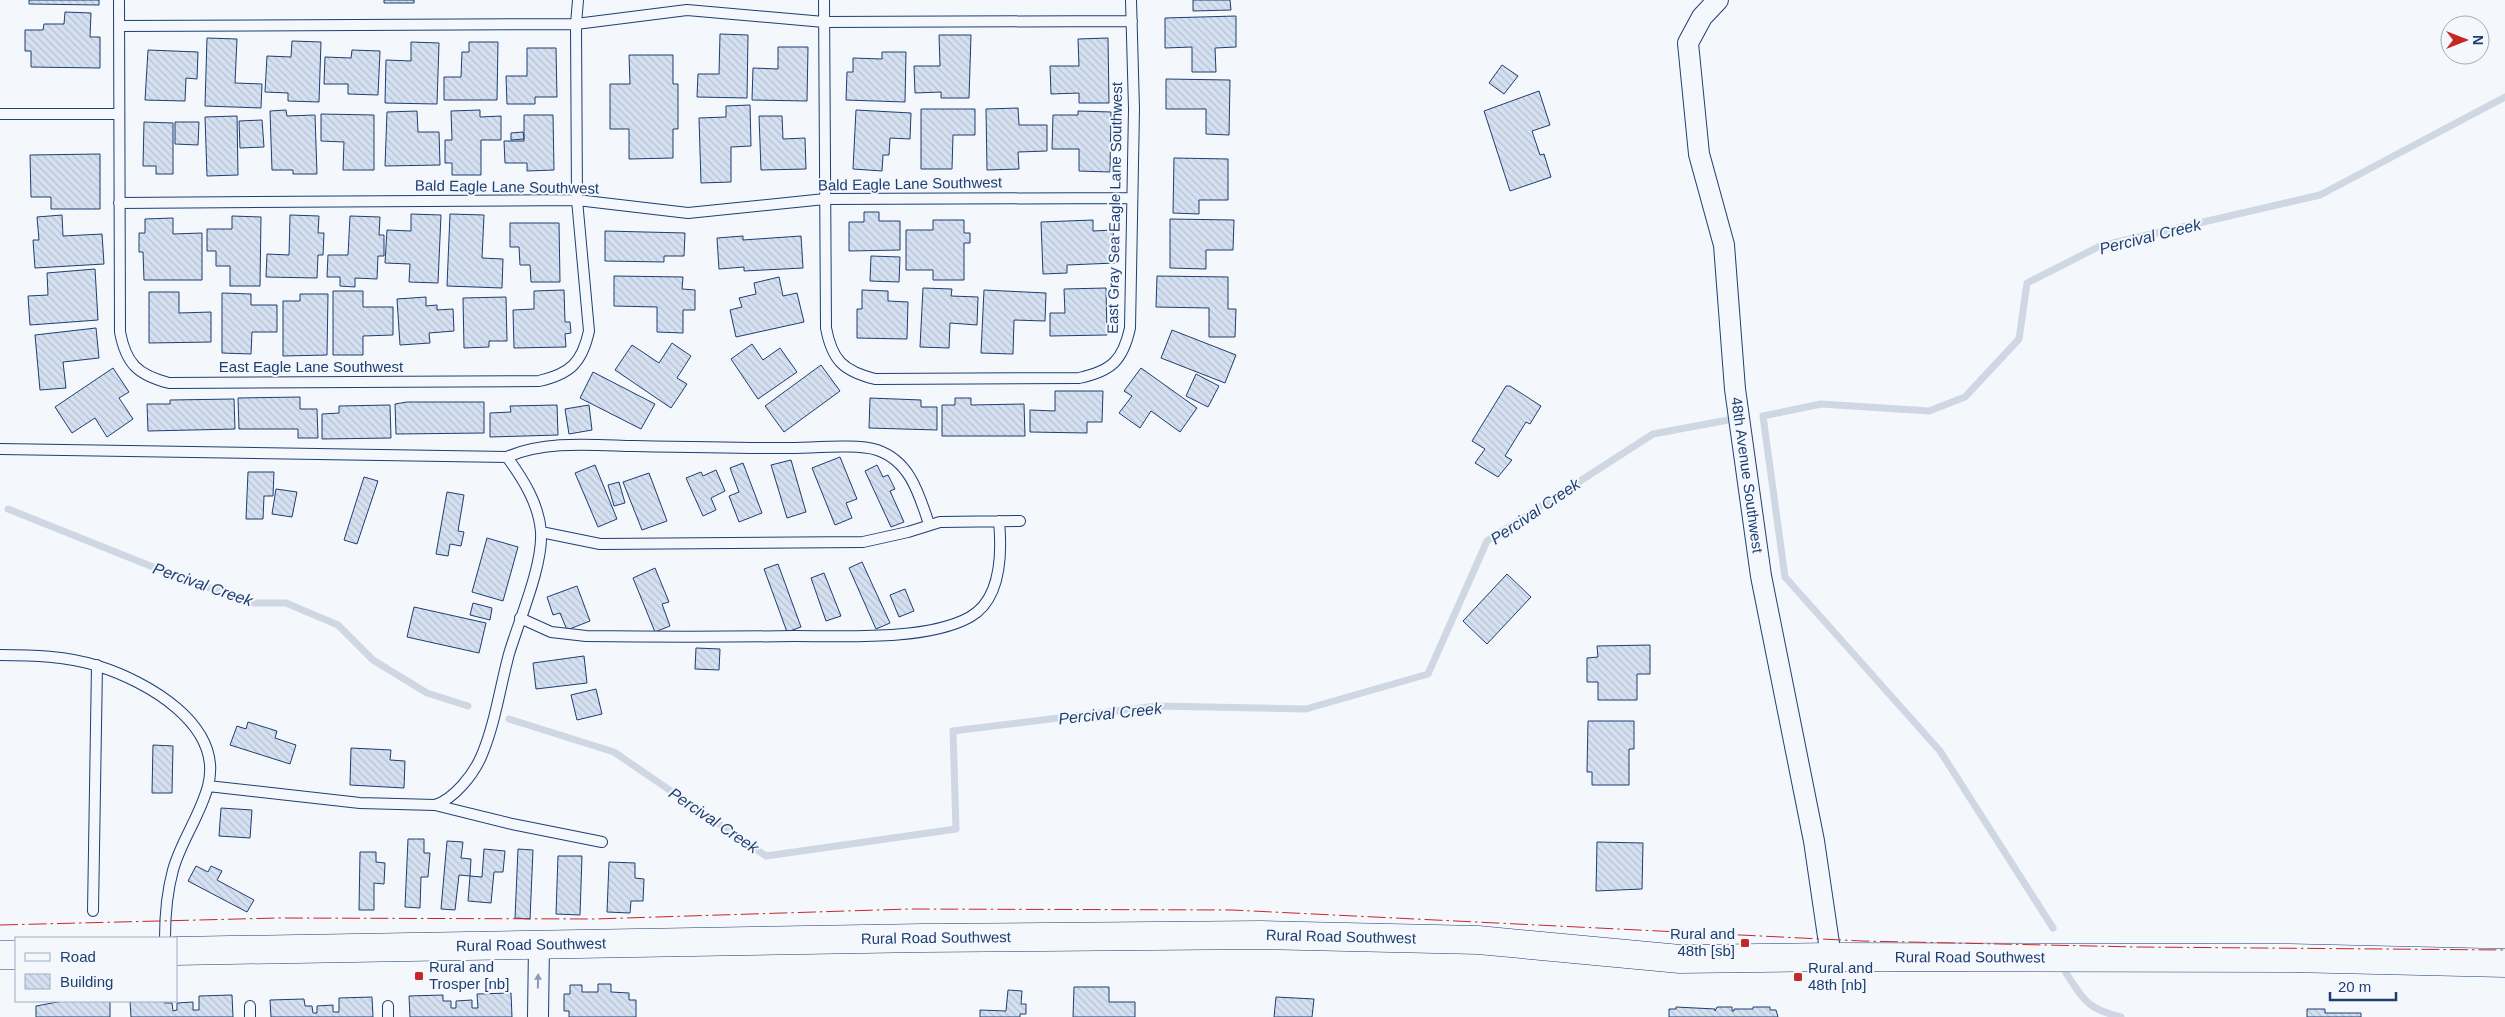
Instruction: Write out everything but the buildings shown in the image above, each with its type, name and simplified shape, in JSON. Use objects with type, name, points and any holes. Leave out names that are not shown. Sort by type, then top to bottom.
[{"type":"street","name":"48th Avenue Southwest","points":[[1718,0],[1702,18],[1688,43],[1698,145],[1724,245],[1735,389],[1761,576],[1814,841],[1830,957]]},
{"type":"street","name":"Rural Road Southwest","points":[[178,951],[1261,935],[1478,940],[1680,959],[1830,957],[2290,958],[2505,963]]},
{"type":"street","points":[[538,1017],[539,945]]},
{"type":"street","points":[[0,955],[15,955]]},
{"type":"lane","name":"East Eagle Lane Southwest","points":[[119,0],[120,332],[124,351],[135,367],[150,378],[169,383],[538,380],[558,377],[574,366],[585,350],[589,331],[577,200],[576,24],[578,0]]},
{"type":"lane","name":"East Gray Sea Eagle Lane Southwest","points":[[824,0],[826,328],[830,347],[840,363],[856,374],[885,378],[1079,378],[1099,374],[1114,363],[1126,347],[1130,328],[1134,109],[1131,0]]},
{"type":"lane","points":[[119,26],[576,24],[687,10],[824,22],[1132,21]]},
{"type":"lane","points":[[0,114],[119,114]]},
{"type":"lane","name":"Bald Eagle Lane Southwest","points":[[119,203],[577,200],[688,213],[825,199],[1132,198]]},
{"type":"lane","points":[[0,449],[507,457],[520,451],[542,447],[587,445],[779,448],[848,447],[876,450],[895,460],[912,479],[929,524]]},
{"type":"lane","points":[[435,806],[464,785],[482,756],[520,618],[539,558],[541,532],[535,506],[528,488],[507,457]]},
{"type":"lane","points":[[520,618],[551,632],[586,636],[851,636],[918,632],[946,627],[971,617],[987,601],[996,584],[1000,558],[999,521]]},
{"type":"lane","points":[[541,532],[600,544],[863,542],[901,534],[929,524],[1020,521]]},
{"type":"lane","points":[[0,655],[69,659],[97,665],[140,682],[162,695],[195,727],[208,756],[208,786],[200,810],[173,869],[166,902],[165,937]]},
{"type":"lane","points":[[93,911],[97,665]]},
{"type":"lane","points":[[208,786],[360,804],[435,806],[602,842]]},
{"type":"lane","points":[[250,1006],[250,1017]]},
{"type":"waterway","name":"Percival Creek","points":[[2053,928],[1940,751],[1785,577],[1763,416],[1821,404],[1929,411],[1965,397],[2019,339],[2027,283],[2100,246],[2320,195],[2505,97]]},
{"type":"waterway","name":"Percival Creek","points":[[509,719],[614,752],[766,856],[956,829],[953,731],[1157,706],[1306,709],[1428,674],[1487,541],[1653,434],[1728,420]]},
{"type":"waterway","name":"Percival Creek","points":[[8,509],[178,577],[254,603],[286,603],[338,625],[373,660],[427,693],[468,706]]},
{"type":"waterway","points":[[2066,973],[2078,991],[2094,1007],[2121,1017]]},
{"type":"power","points":[[0,925],[278,918],[594,919],[909,909],[1232,910],[1862,941],[2137,947],[2505,950]]},
{"type":"place","name":"Rural and 48th [sb]","points":[[1745,943]]},
{"type":"place","name":"Rural and Trosper [nb]","points":[[419,976]]},
{"type":"place","name":"Rural and 48th [nb]","points":[[1798,977]]}]
